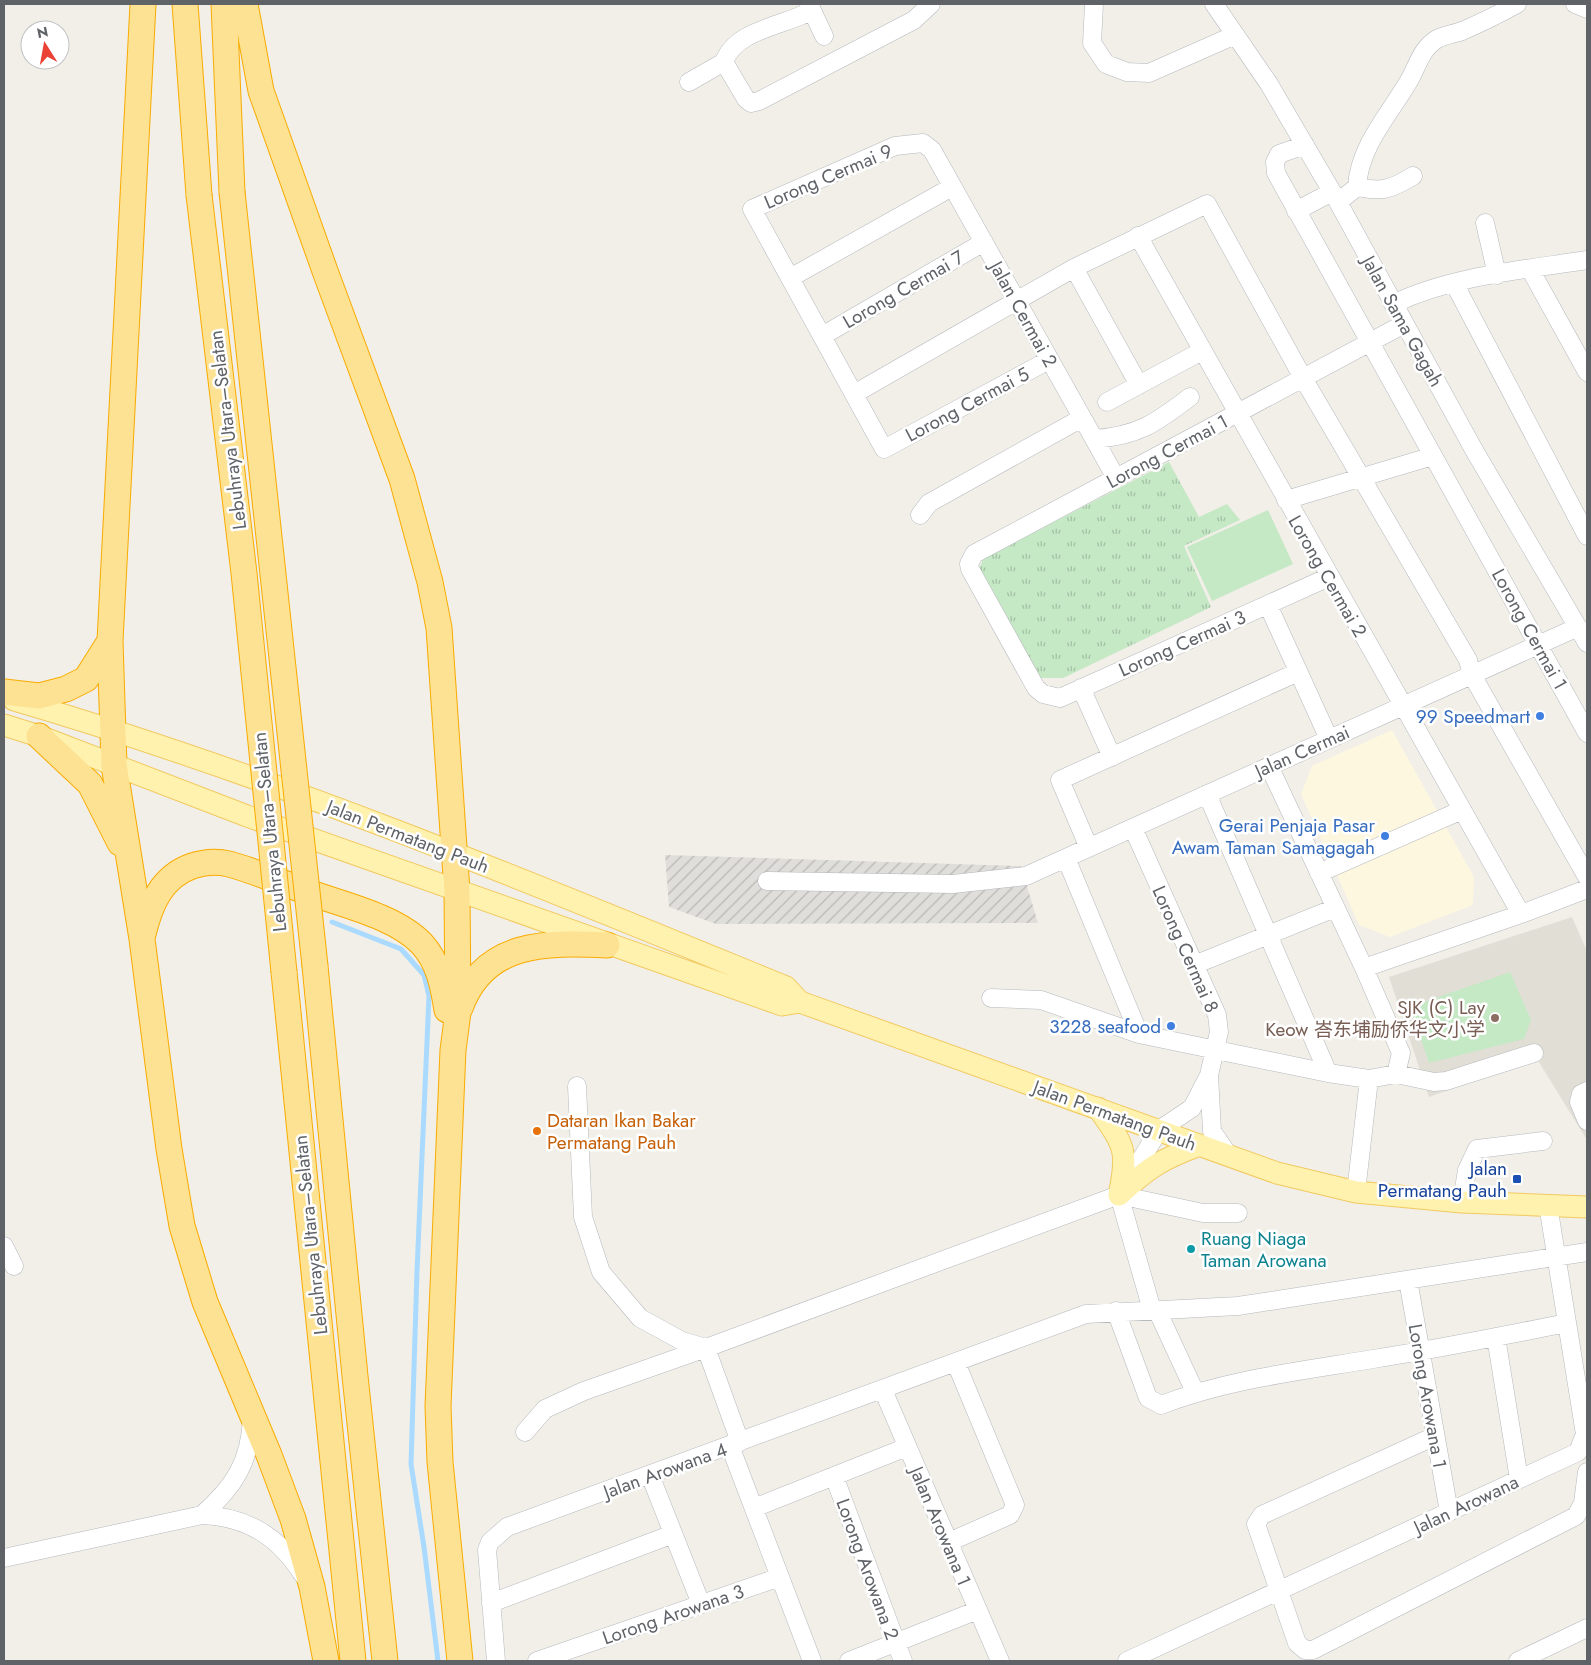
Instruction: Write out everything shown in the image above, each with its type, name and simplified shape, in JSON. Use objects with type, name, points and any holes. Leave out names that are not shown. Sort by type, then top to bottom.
[{"type":"highway","points":[[143,4],[110,641],[114,764],[142,939],[171,1166],[182,1226],[205,1302],[293,1519],[312,1587],[326,1661]]},
{"type":"highway","name":"Lebuhraya Utara–Selatan","points":[[185,4],[199,195],[244,573],[353,1661]]},
{"type":"highway","name":"Lebuhraya Utara–Selatan","points":[[224,4],[232,192],[316,966],[354,1376],[385,1661]]},
{"type":"highway","points":[[245,4],[261,91],[328,280],[402,479],[424,554],[439,628],[457,891],[458,1012],[453,1050],[438,1406],[441,1471],[460,1661]]},
{"type":"highway","points":[[4,692],[39,696],[66,689],[86,679],[110,641]]},
{"type":"highway","points":[[39,736],[90,784],[129,861]]},
{"type":"highway","points":[[142,939],[149,909],[166,882],[190,866],[216,862],[230,864],[398,926],[421,943],[436,962],[440,974],[453,1050]]},
{"type":"highway","points":[[458,1012],[466,990],[474,979],[493,961],[503,955],[547,945],[607,945]]},
{"type":"main road","name":"Jalan Permatang Pauh","points":[[4,697],[112,729],[455,853],[786,987],[800,1002],[1277,1174],[1356,1192],[1462,1202],[1587,1207]]},
{"type":"main road","name":"Jalan Permatang Pauh","points":[[4,725],[114,764],[247,816],[782,1006],[800,1002]]},
{"type":"main road","points":[[1098,1108],[1123,1149],[1125,1166],[1119,1194]]},
{"type":"main road","points":[[1119,1194],[1146,1170],[1163,1160],[1200,1145]]},
{"type":"street","points":[[724,62],[751,103],[914,20],[931,4]]},
{"type":"street","points":[[1094,4],[1092,43],[1106,64],[1127,72],[1149,73],[1235,35]]},
{"type":"street","name":"Jalan Sama Gagah","points":[[1214,4],[1270,84],[1335,197],[1392,304],[1474,450],[1587,643]]},
{"type":"street","points":[[1357,188],[1358,173],[1373,136],[1410,80],[1426,47],[1439,38],[1453,35],[1482,23],[1517,4]]},
{"type":"street","points":[[1575,4],[1587,9]]},
{"type":"street","points":[[689,82],[724,62],[728,52],[738,42],[810,8],[824,36]]},
{"type":"street","name":"Lorong Cermai 9","points":[[790,278],[752,209],[895,146],[923,143],[932,150]]},
{"type":"street","name":"Lorong Cermai 1","points":[[1305,145],[1279,154],[1275,162],[1276,174],[1587,733]]},
{"type":"street","name":"Jalan Cermai 2","points":[[932,150],[1116,478]]},
{"type":"street","points":[[1296,211],[1357,188],[1380,191],[1396,187],[1413,176]]},
{"type":"street","points":[[952,187],[790,278],[854,394],[1074,268],[1207,204],[1303,378],[1468,660],[1472,675],[1587,877]]},
{"type":"street","points":[[1485,224],[1497,275]]},
{"type":"street","name":"Lorong Cermai 2","points":[[1138,236],[1521,914]]},
{"type":"street","name":"Lorong Cermai 7","points":[[822,336],[984,242]]},
{"type":"street","points":[[1392,304],[1421,290],[1587,260]]},
{"type":"street","points":[[1074,268],[1139,385]]},
{"type":"street","points":[[1530,269],[1587,372]]},
{"type":"street","points":[[1454,283],[1587,536]]},
{"type":"street","name":"Lorong Cermai 1","points":[[1036,688],[970,570],[974,554],[1404,324]]},
{"type":"street","points":[[1107,402],[1202,351]]},
{"type":"street","name":"Lorong Cermai 5","points":[[854,394],[884,449],[1049,360]]},
{"type":"street","points":[[1094,439],[1120,437],[1155,423],[1190,397]]},
{"type":"street","points":[[920,515],[929,503],[1082,418]]},
{"type":"street","points":[[1286,500],[1433,456]]},
{"type":"street","name":"Lorong Cermai 3","points":[[1036,688],[1043,694],[1060,698],[1329,577]]},
{"type":"street","points":[[1268,605],[1329,739]]},
{"type":"street","name":"Jalan Cermai","points":[[766,881],[952,884],[1026,876],[1578,627]]},
{"type":"street","points":[[1088,848],[1060,780],[1298,672]]},
{"type":"street","points":[[1081,688],[1112,756]]},
{"type":"street","points":[[1269,766],[1364,968],[1401,1054],[1396,1074]]},
{"type":"street","points":[[1207,794],[1328,1073]]},
{"type":"street","points":[[1319,873],[1462,810]]},
{"type":"street","name":"Lorong Cermai 8","points":[[1133,828],[1217,1015],[1219,1032],[1209,1074],[1192,1108],[1159,1130]]},
{"type":"street","points":[[1066,858],[1139,1034]]},
{"type":"street","points":[[1364,968],[1521,914],[1587,889]]},
{"type":"street","points":[[1194,965],[1336,908]]},
{"type":"street","points":[[991,998],[1041,1000],[1139,1034],[1328,1073],[1369,1079],[1396,1074],[1434,1082],[1534,1053]]},
{"type":"street","name":"Lorong Cermai 8","points":[[1209,1074],[1212,1131],[1229,1156]]},
{"type":"street","points":[[1356,1192],[1369,1079]]},
{"type":"street","points":[[576,1086],[583,1217],[601,1272],[640,1318],[682,1341],[706,1348]]},
{"type":"street","points":[[1587,1091],[1581,1094],[1579,1102],[1587,1122]]},
{"type":"street","points":[[1159,1130],[1119,1194],[1154,1310],[1195,1392]]},
{"type":"street","points":[[1462,1202],[1467,1170],[1477,1150],[1543,1141]]},
{"type":"street","points":[[525,1432],[545,1409],[576,1394],[706,1348],[1119,1194],[1203,1213],[1238,1213]]},
{"type":"street","points":[[1435,1436],[1262,1515],[1256,1524],[1296,1643],[1305,1650],[1312,1650],[1576,1516],[1583,1503],[1587,1472],[1578,1452],[1585,1434],[1548,1205]]},
{"type":"street","points":[[4,1246],[14,1266]]},
{"type":"street","points":[[949,1542],[1010,1514],[1014,1504],[956,1363],[1086,1314],[1238,1306],[1587,1252]]},
{"type":"street","name":"Lorong Arowana 1","points":[[1408,1280],[1449,1512]]},
{"type":"street","points":[[1116,1311],[1148,1398],[1161,1405],[1195,1392],[1257,1378],[1421,1352],[1567,1324]]},
{"type":"street","points":[[1496,1337],[1519,1479]]},
{"type":"street","points":[[706,1348],[754,1508],[812,1661]]},
{"type":"street","name":"Jalan Arowana 4","points":[[496,1661],[486,1550],[490,1542],[507,1527],[956,1363]]},
{"type":"street","name":"Jalan Arowana 1","points":[[883,1390],[1000,1661]]},
{"type":"street","points":[[202,1514],[223,1497],[243,1465],[249,1448],[252,1417]]},
{"type":"street","points":[[754,1508],[907,1447]]},
{"type":"street","name":"Jalan Arowana","points":[[1127,1661],[1578,1452]]},
{"type":"street","points":[[650,1475],[701,1604]]},
{"type":"street","name":"Lorong Arowana 2","points":[[834,1476],[903,1661]]},
{"type":"street","points":[[4,1558],[202,1514],[238,1520],[255,1526],[286,1551],[312,1587]]},
{"type":"street","points":[[491,1603],[674,1534]]},
{"type":"street","name":"Lorong Arowana 3","points":[[537,1661],[780,1577]]},
{"type":"street","points":[[849,1661],[978,1610]]},
{"type":"street","points":[[1518,1661],[1587,1628]]},
{"type":"shaded area","name":"Gerai Penjaja Pasar Awam Taman Samagagah","points":[[1392,730],[1474,877],[1473,905],[1390,937],[1359,925],[1301,794],[1312,766]]},
{"type":"shaded area","points":[[665,855],[1021,866],[1038,923],[716,924],[669,907]]},
{"type":"shaded area","name":"SJK (C) Lay Keow 峇东埔励侨华文小学","points":[[1572,917],[1587,951],[1587,1140],[1537,1059],[1429,1097],[1389,977]]},
{"type":"green space","points":[[1169,462],[1199,517],[1227,504],[1240,520],[1184,546],[1211,607],[1063,678],[1037,678],[979,570],[983,559]]},
{"type":"green space","points":[[1268,510],[1293,564],[1212,601],[1187,547]]},
{"type":"green space","points":[[1510,972],[1531,1020],[1524,1039],[1429,1063],[1410,1007]]},
{"type":"waterway","points":[[332,922],[401,949],[424,975],[429,996],[411,1464],[424,1547],[438,1661]]},
{"type":"place","name":"99 Speedmart","points":[[1540,716]]},
{"type":"place","name":"Gerai Penjaja Pasar Awam Taman Samagagah","points":[[1385,836]]},
{"type":"place","name":"SJK (C) Lay Keow 峇东埔励侨华文小学","points":[[1495,1018]]},
{"type":"place","name":"3228 seafood","points":[[1171,1026]]},
{"type":"place","name":"Dataran Ikan Bakar Permatang Pauh","points":[[537,1131]]},
{"type":"place","name":"Jalan Permatang Pauh","points":[[1517,1179]]},
{"type":"place","name":"Ruang Niaga Taman Arowana","points":[[1191,1249]]}]
